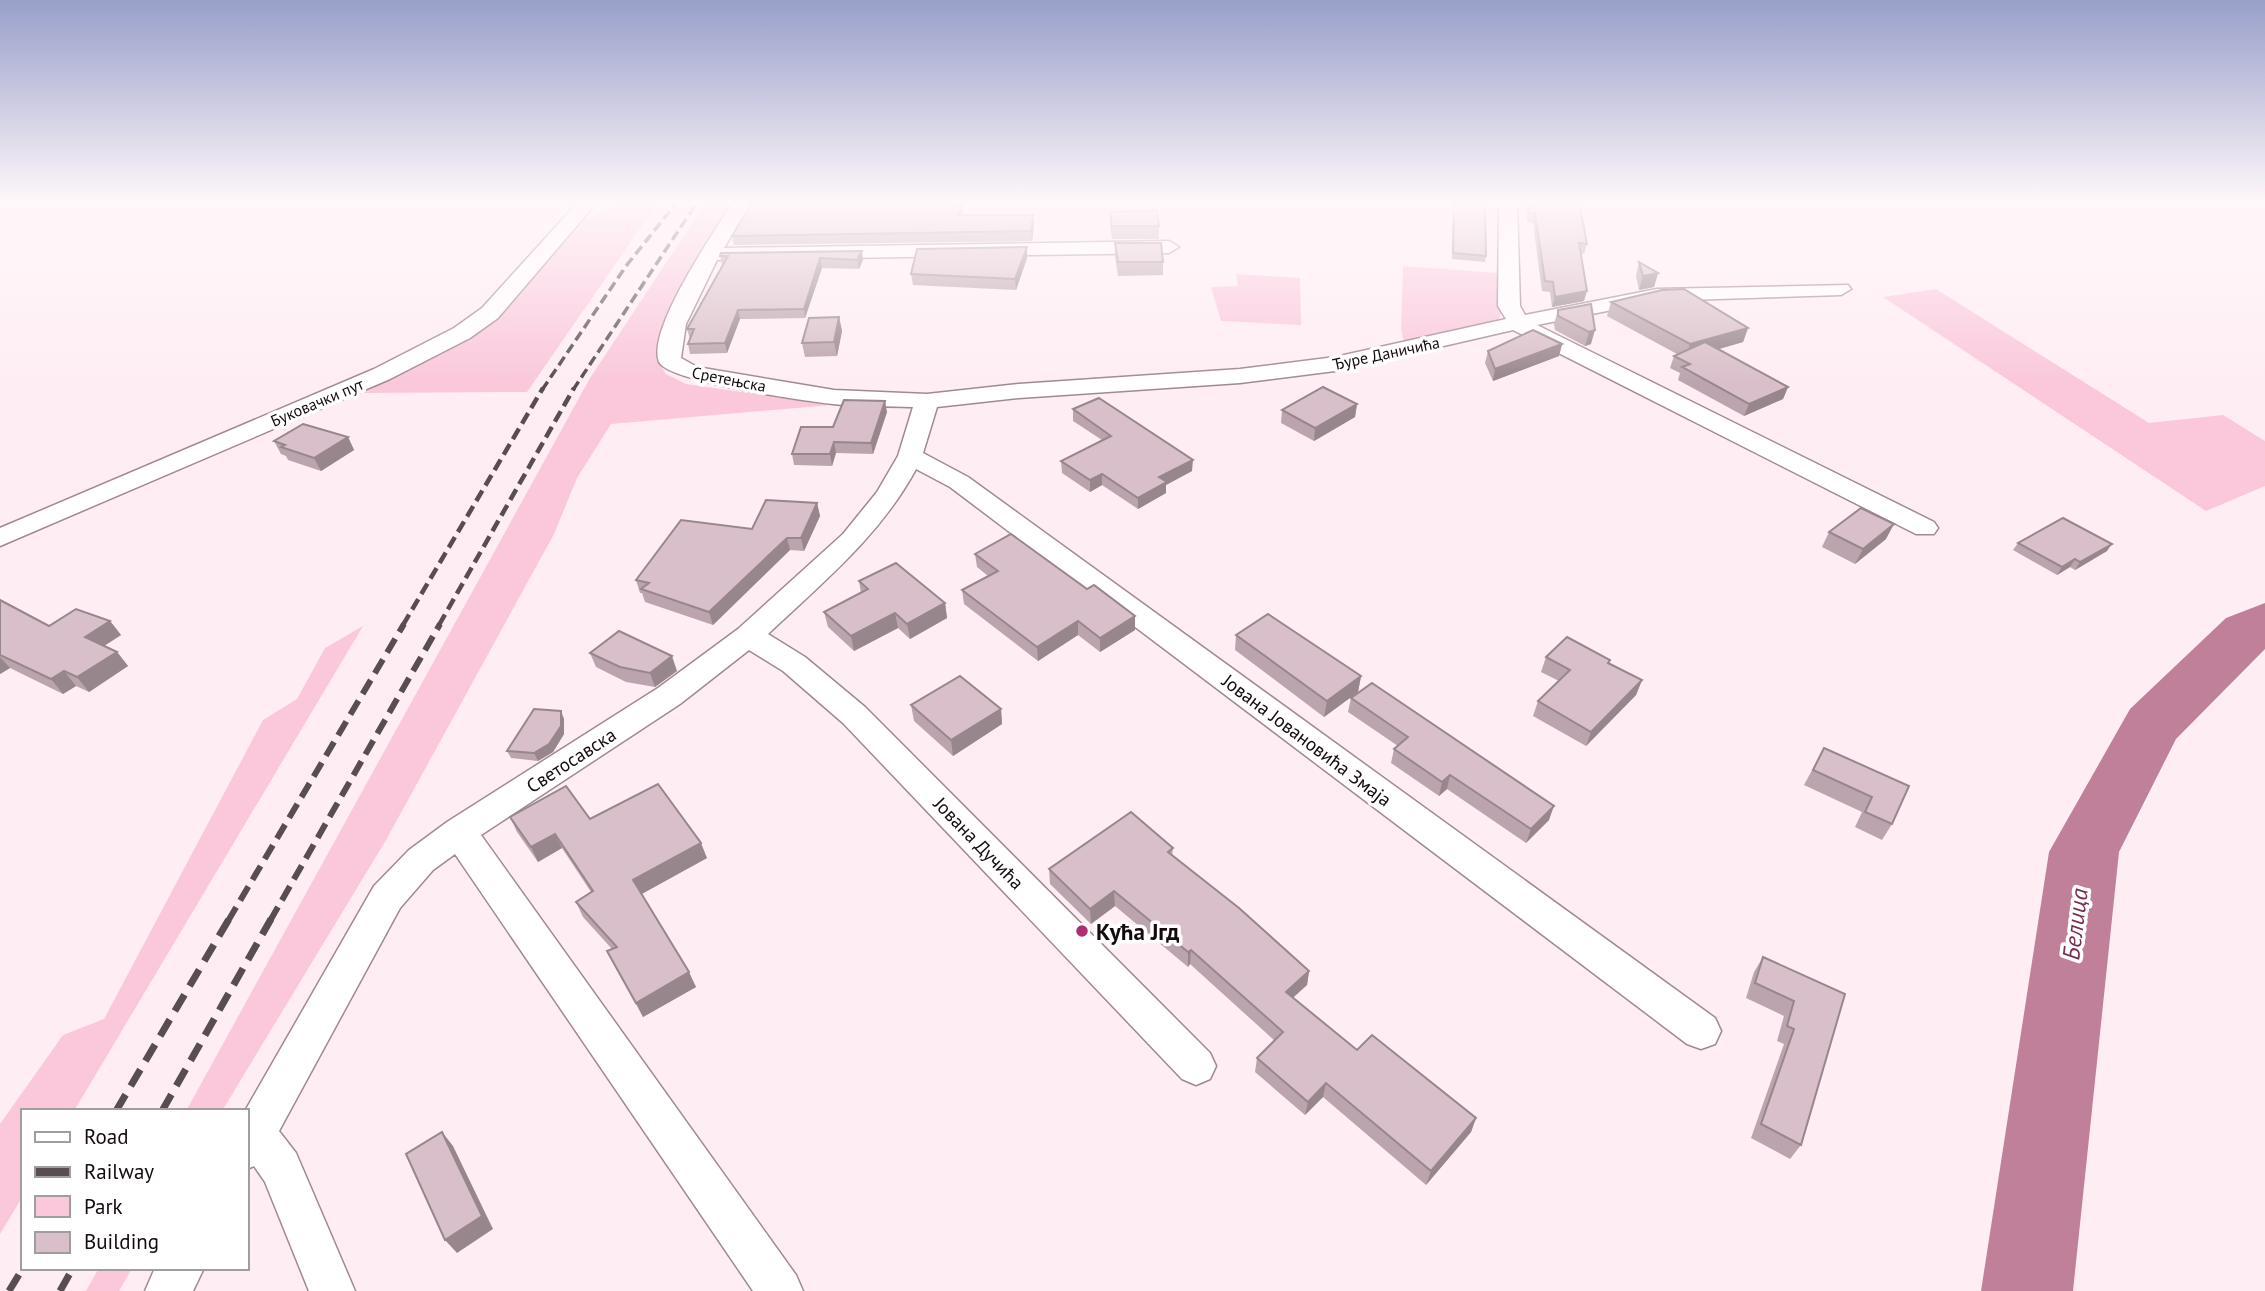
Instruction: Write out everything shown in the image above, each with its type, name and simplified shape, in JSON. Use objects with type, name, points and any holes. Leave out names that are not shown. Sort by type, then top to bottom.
[{"type":"street","name":"Буковачки пут","points":[[0,538],[369,380],[462,333],[490,313],[536,261]]},
{"type":"street","name":"Сретењска","points":[[706,261],[670,337],[670,361],[679,368],[731,381],[834,397],[928,401]]},
{"type":"street","points":[[1509,261],[1509,306],[1520,325],[1925,528]]},
{"type":"street","name":"Ђуре Даничића","points":[[928,401],[1321,366],[1520,325],[1596,305],[1657,295],[1842,289]]},
{"type":"street","name":"Светосавска","points":[[251,1140],[387,897],[421,860],[459,832],[668,696],[748,636],[853,540],[889,495],[910,456],[928,401]]},
{"type":"street","name":"Јована Јовановића Змаја","points":[[910,456],[959,482],[1700,1031]]},
{"type":"street","name":"Јована Дучића","points":[[748,636],[794,664],[855,715],[1196,1066]]},
{"type":"street","points":[[459,832],[780,1291]]},
{"type":"street","points":[[251,1140],[281,1168],[332,1291]]},
{"type":"street","points":[[168,1291],[180,1270]]},
{"type":"green space","points":[[547,261],[617,261],[527,392],[363,393],[456,346],[492,322]]},
{"type":"green space","points":[[667,261],[700,261],[662,331],[656,359],[666,374],[686,384],[831,405],[611,424],[577,478],[554,534],[386,840],[223,1109],[187,1109],[590,378]]},
{"type":"green space","points":[[1403,266],[1497,273],[1501,313],[1498,322],[1404,343],[1401,328]]},
{"type":"green space","points":[[1236,274],[1300,278],[1301,325],[1221,321],[1211,287],[1238,286]]},
{"type":"green space","points":[[1936,289],[2149,423],[2223,415],[2265,441],[2265,486],[2206,511],[1883,297]]},
{"type":"green space","points":[[363,626],[75,1109],[21,1109],[21,1199],[0,1234],[0,1124],[63,1035],[104,1019],[263,720],[297,699],[325,648]]},
{"type":"green space","points":[[98,1270],[131,1270],[119,1291],[86,1291]]},
{"type":"building","points":[[725,261],[819,261],[804,309],[738,310],[725,343],[688,344],[694,329],[687,329]]},
{"type":"building","points":[[914,261],[1022,261],[1015,279],[911,274]]},
{"type":"building","points":[[1118,261],[1163,262],[1118,262]]},
{"type":"building","points":[[1542,261],[1582,261],[1587,291],[1555,297],[1553,282],[1545,281]]},
{"type":"building","points":[[1639,262],[1658,273],[1643,276]]},
{"type":"building","points":[[1684,289],[1748,328],[1690,344],[1611,302],[1662,290]]},
{"type":"building","points":[[1591,304],[1595,330],[1589,332],[1558,316],[1558,310]]},
{"type":"building","points":[[839,317],[834,342],[802,343],[809,318]]},
{"type":"building","points":[[1533,330],[1562,344],[1495,369],[1488,351]]},
{"type":"building","points":[[1705,342],[1788,387],[1749,404],[1682,367],[1690,364],[1674,356]]},
{"type":"building","points":[[1323,387],[1357,404],[1315,428],[1282,410]]},
{"type":"building","points":[[1099,398],[1193,460],[1159,477],[1167,482],[1138,498],[1102,474],[1090,480],[1061,461],[1111,436],[1073,409]]},
{"type":"building","points":[[844,400],[885,401],[871,443],[834,442],[830,454],[792,454],[801,427],[833,427]]},
{"type":"building","points":[[303,424],[348,437],[314,458],[281,447],[285,445],[274,441]]},
{"type":"building","points":[[766,500],[817,503],[801,538],[787,538],[709,612],[641,589],[649,583],[636,580],[681,520],[752,529]]},
{"type":"building","points":[[1861,508],[1894,524],[1863,549],[1829,532]]},
{"type":"building","points":[[2063,518],[2112,544],[2080,562],[2075,559],[2062,567],[2018,543]]},
{"type":"building","points":[[1011,534],[1087,589],[1094,585],[1135,616],[1100,638],[1078,621],[1037,647],[962,590],[998,571],[975,554]]},
{"type":"building","points":[[896,563],[945,603],[907,624],[895,613],[851,636],[824,612],[868,589],[859,581]]},
{"type":"building","points":[[0,600],[49,626],[76,609],[110,621],[85,637],[117,652],[77,677],[64,671],[51,679],[0,655]]},
{"type":"building","points":[[1268,614],[1361,676],[1327,701],[1236,635]]},
{"type":"building","points":[[619,631],[672,656],[650,673],[620,667],[590,653]]},
{"type":"building","points":[[1567,637],[1610,660],[1608,663],[1642,680],[1591,732],[1538,701],[1570,670],[1546,657]]},
{"type":"building","points":[[960,676],[1001,709],[951,740],[911,705]]},
{"type":"building","points":[[1372,683],[1554,806],[1531,829],[1450,775],[1442,782],[1394,749],[1408,737],[1351,698]]},
{"type":"building","points":[[534,709],[561,711],[561,726],[549,744],[534,753],[507,751]]},
{"type":"building","points":[[1824,748],[1909,786],[1892,824],[1865,812],[1872,797],[1813,770]]},
{"type":"building","points":[[658,784],[701,843],[633,880],[689,972],[636,1003],[607,951],[617,947],[576,902],[593,891],[555,834],[531,847],[510,817],[566,786],[590,819]]},
{"type":"building","points":[[1131,812],[1173,848],[1168,852],[1239,908],[1309,971],[1286,992],[1357,1050],[1372,1035],[1476,1118],[1431,1171],[1326,1083],[1308,1102],[1257,1058],[1283,1032],[1191,950],[1188,952],[1114,891],[1090,909],[1049,869]]},
{"type":"building","points":[[1763,957],[1845,994],[1801,1145],[1761,1124],[1794,1029],[1787,1026],[1794,1001],[1755,983]]},
{"type":"building","points":[[442,1132],[482,1216],[445,1240],[406,1154]]},
{"type":"waterway","name":"Белица","points":[[2027,1291],[2084,852],[2152,725],[2247,632],[2265,623]]},
{"type":"railway","points":[[542,390],[630,261]]},
{"type":"railway","points":[[573,390],[658,261]]},
{"type":"railway","points":[[403,625],[543,388]]},
{"type":"railway","points":[[439,625],[574,388]]},
{"type":"railway","points":[[228,921],[404,624]]},
{"type":"railway","points":[[270,921],[440,624]]},
{"type":"railway","points":[[117,1109],[229,919]]},
{"type":"railway","points":[[163,1109],[271,919]]},
{"type":"railway","points":[[9,1291],[22,1270]]},
{"type":"railway","points":[[60,1291],[72,1270]]},
{"type":"place","name":"Кућа Јгд","points":[[1082,931]]}]
